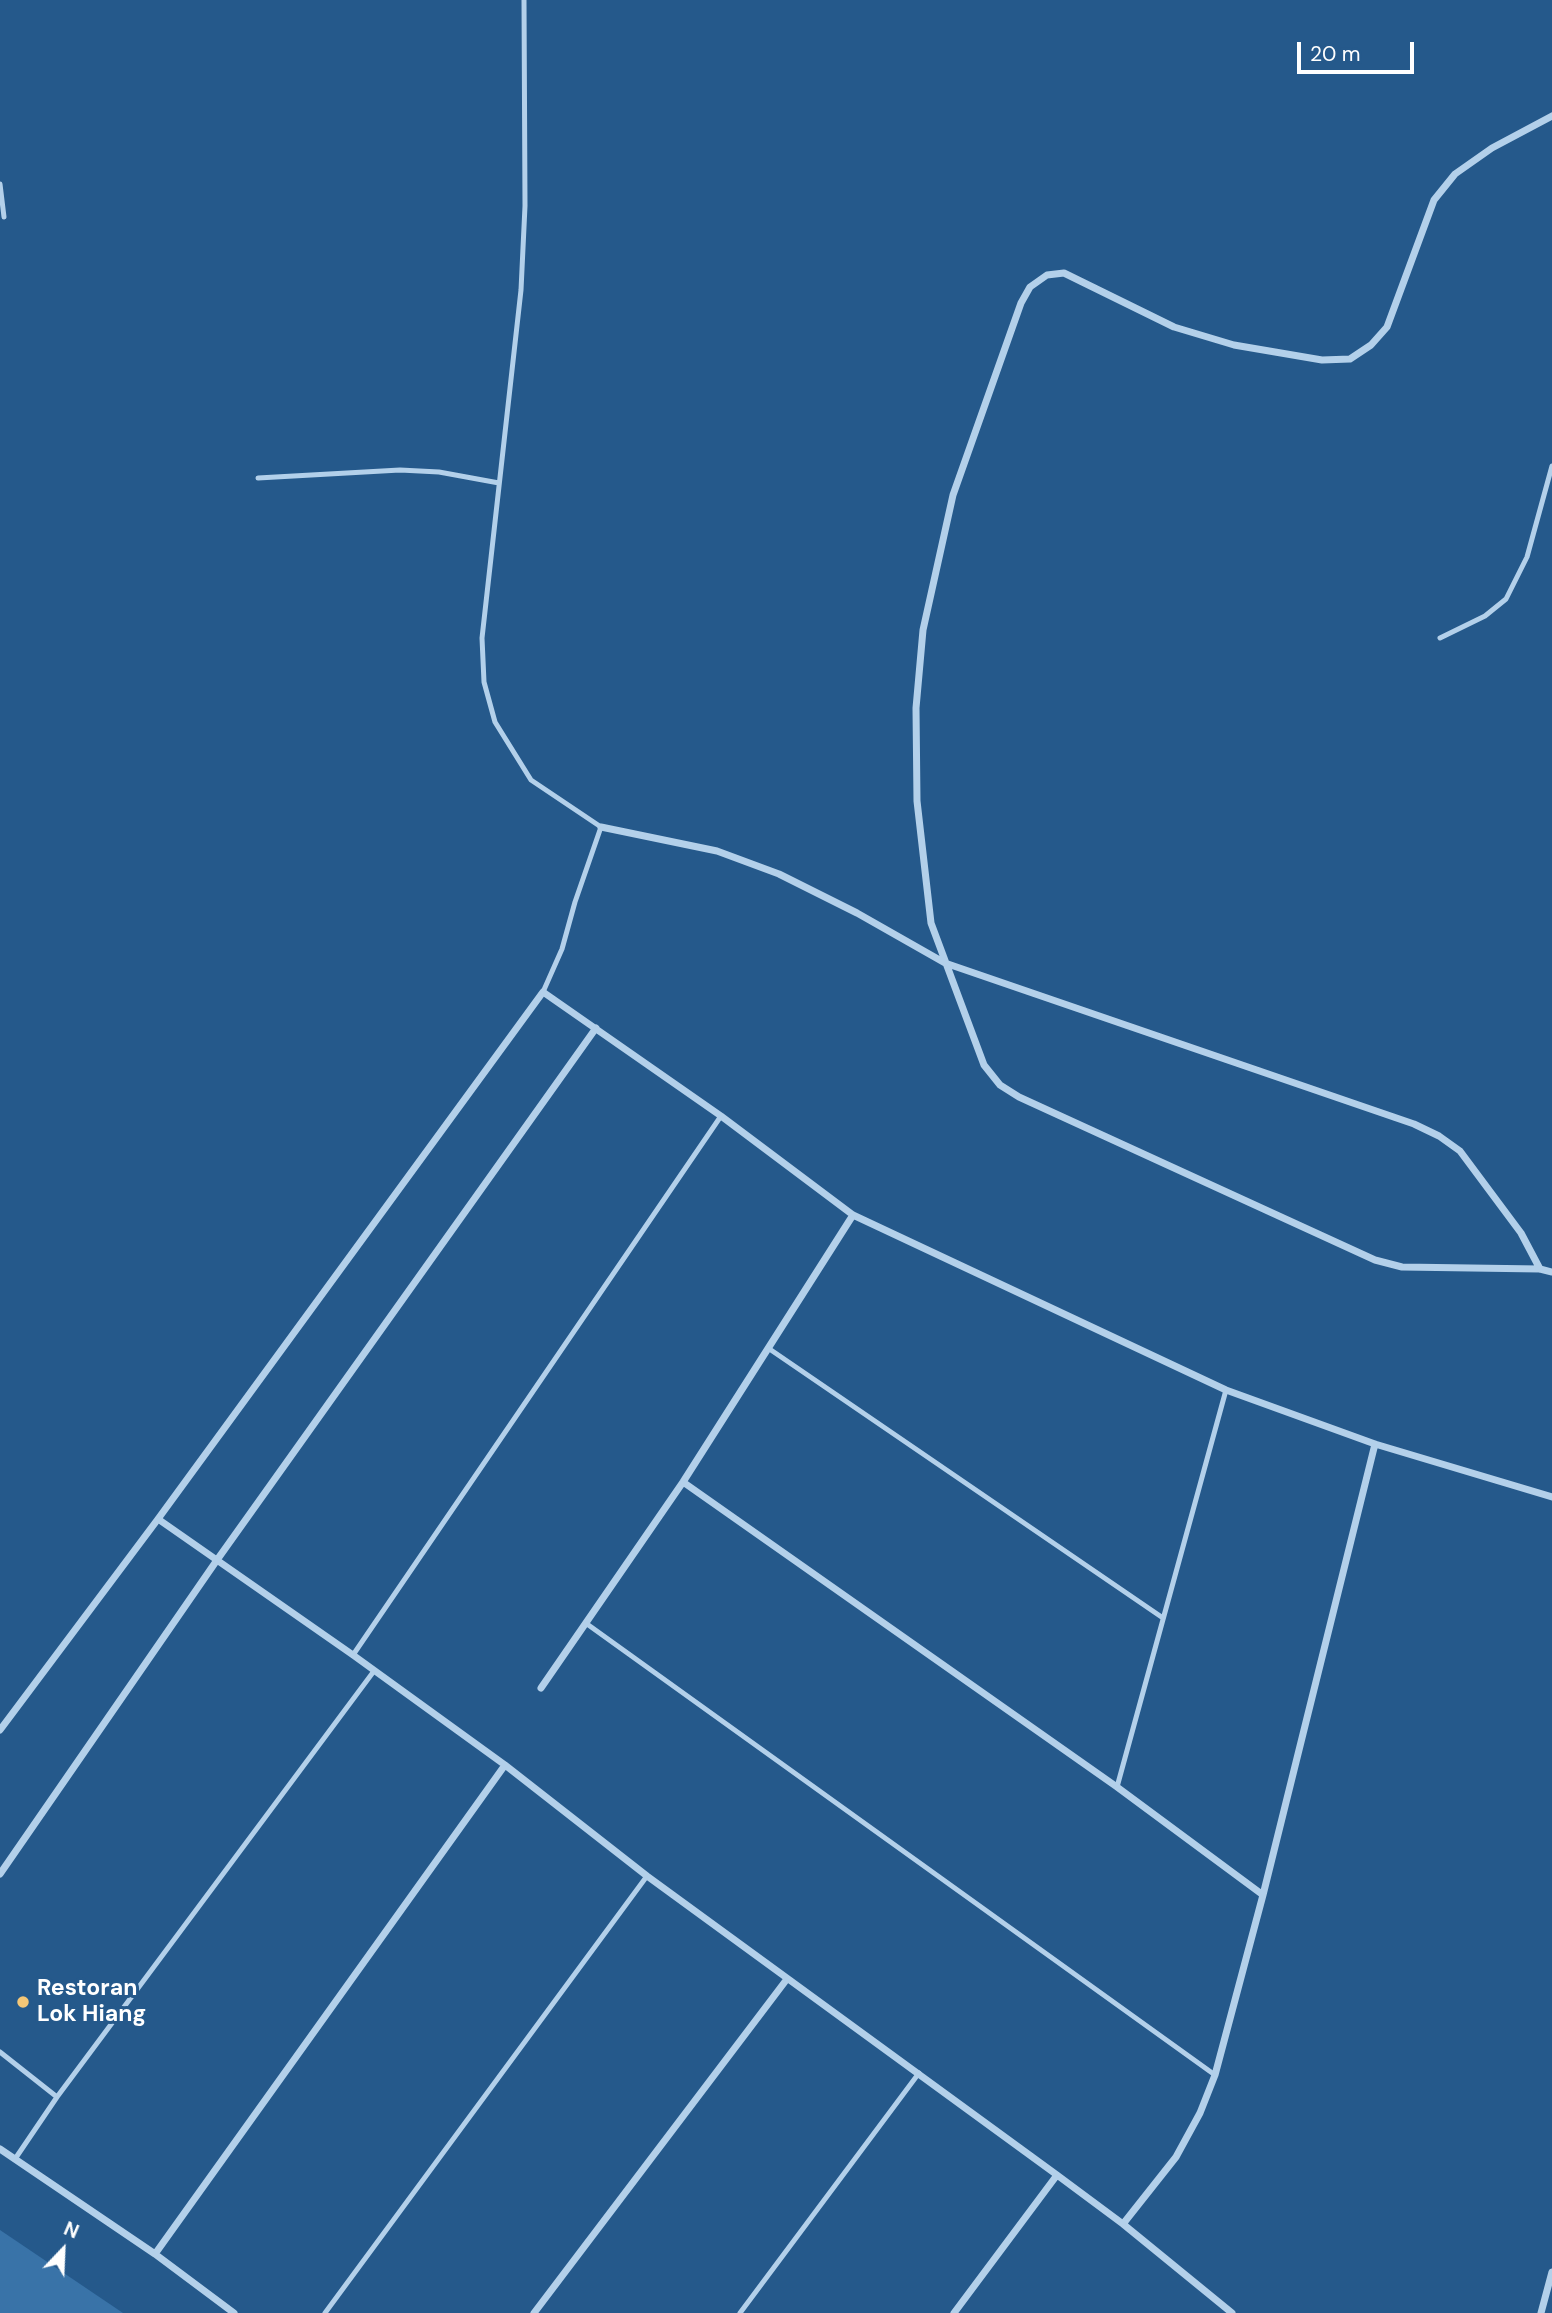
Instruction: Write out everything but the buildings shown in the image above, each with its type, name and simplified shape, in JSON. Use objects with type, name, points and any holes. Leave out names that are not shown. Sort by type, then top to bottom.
[{"type":"street","points":[[1552,116],[1492,148],[1455,174],[1434,200],[1387,327],[1371,345],[1350,359],[1322,360],[1234,345],[1174,327],[1064,273],[1046,275],[1030,287],[1021,303],[953,495],[923,630],[915,708],[917,801],[931,923],[984,1065],[1000,1085],[1018,1097],[1375,1260],[1402,1267],[1427,1269],[1540,1269],[1552,1272]]},
{"type":"street","points":[[601,827],[717,851],[779,874],[857,913],[945,963],[1401,1119],[1439,1136],[1461,1151],[1521,1233],[1540,1269]]},
{"type":"street","points":[[0,1730],[158,1519],[543,992],[721,1116],[853,1215],[1226,1390],[1376,1444],[1552,1497]]},
{"type":"street","points":[[0,1874],[217,1560],[596,1028]]},
{"type":"street","points":[[541,1688],[683,1482],[853,1215]]},
{"type":"street","points":[[1123,2224],[1176,2157],[1200,2113],[1214,2075],[1264,1895],[1376,1444]]},
{"type":"street","points":[[683,1482],[1117,1787],[1264,1895]]},
{"type":"street","points":[[158,1519],[505,1765],[647,1876],[1123,2224],[1232,2313]]},
{"type":"street","points":[[155,2254],[505,1765]]},
{"type":"street","points":[[534,2313],[787,1979]]},
{"type":"street","points":[[0,2149],[155,2254],[234,2313]]},
{"type":"street","points":[[954,2313],[1057,2175]]},
{"type":"street","points":[[1541,2313],[1552,2272]]},
{"type":"lane","points":[[524,0],[525,206],[521,290],[482,638],[484,682],[495,722],[531,780],[601,827],[562,949],[543,992]]},
{"type":"lane","points":[[0,184],[4,217]]},
{"type":"lane","points":[[1440,638],[1485,617],[1506,599],[1527,557],[1552,466]]},
{"type":"lane","points":[[258,478],[400,470],[439,472],[499,483]]},
{"type":"lane","points":[[353,1655],[721,1116]]},
{"type":"lane","points":[[768,1348],[1163,1618]]},
{"type":"lane","points":[[1117,1787],[1226,1390]]},
{"type":"lane","points":[[587,1624],[1214,2075]]},
{"type":"lane","points":[[15,2159],[57,2097],[374,1671]]},
{"type":"lane","points":[[325,2313],[647,1876]]},
{"type":"lane","points":[[0,2052],[57,2097]]},
{"type":"lane","points":[[740,2313],[919,2073]]},
{"type":"shaded area","points":[[0,2230],[123,2313],[0,2313]]},
{"type":"place","name":"Restoran Lok Hiang","points":[[23,2002]]}]
